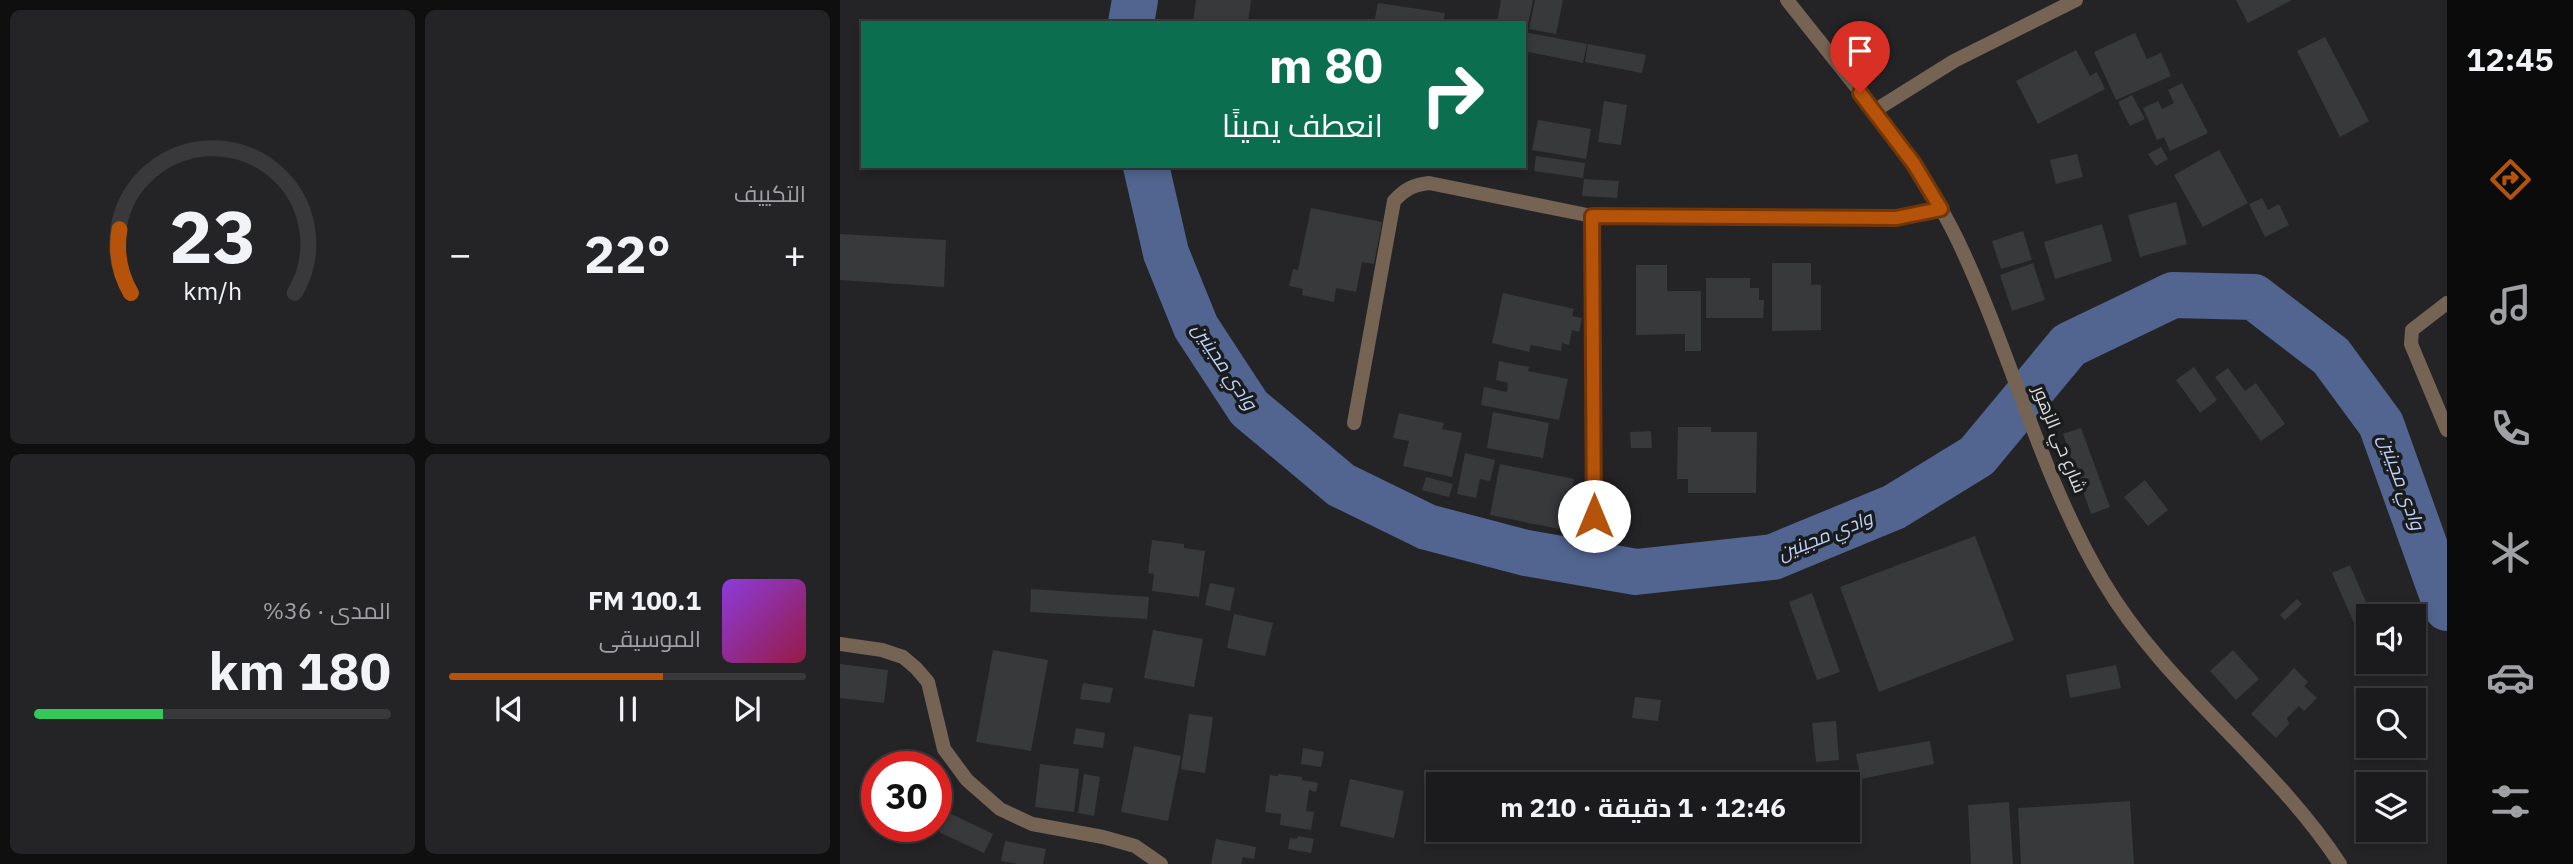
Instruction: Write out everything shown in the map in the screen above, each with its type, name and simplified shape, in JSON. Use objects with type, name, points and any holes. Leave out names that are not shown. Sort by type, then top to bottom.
[{"type":"street","name":"شارع حي الزهور","points":[[1787,0],[1914,164],[1941,209],[1958,241],[2074,529],[2104,583],[2164,665],[2322,835],[2340,864]]},
{"type":"street","points":[[1874,111],[1954,61],[2076,0]]},
{"type":"street","points":[[1353,423],[1394,201],[1404,189],[1429,183],[1592,216],[1896,218],[1941,209]]},
{"type":"street","points":[[1592,216],[1594,516]]},
{"type":"street","points":[[2447,303],[2412,330],[2411,344],[2447,430]]},
{"type":"street","points":[[840,643],[882,650],[903,657],[916,668],[928,682],[944,750],[967,780],[1000,809],[1032,824],[1103,837],[1135,846],[1161,864]]},
{"type":"building","points":[[1196,0],[1251,0],[1248,21],[1193,21]]},
{"type":"building","points":[[1501,0],[1533,0],[1527,29],[1526,21],[1497,21]]},
{"type":"building","points":[[1535,0],[1563,0],[1556,34],[1529,29]]},
{"type":"building","points":[[2236,0],[2292,0],[2248,23]]},
{"type":"building","points":[[1378,3],[1445,13],[1443,21],[1374,21]]},
{"type":"building","points":[[1526,32],[1587,44],[1583,63],[1526,51]]},
{"type":"building","points":[[2135,33],[2147,59],[2161,53],[2171,76],[2116,100],[2094,52]]},
{"type":"building","points":[[2325,37],[2369,121],[2340,137],[2297,51]]},
{"type":"building","points":[[1588,44],[1646,55],[1642,73],[1585,62]]},
{"type":"building","points":[[2076,50],[2090,76],[2097,72],[2105,89],[2038,124],[2016,81]]},
{"type":"building","points":[[2182,83],[2208,133],[2170,151],[2164,137],[2157,140],[2143,108],[2158,101],[2162,109],[2174,103],[2168,90]]},
{"type":"building","points":[[2132,95],[2145,119],[2130,126],[2118,102]]},
{"type":"building","points":[[1604,101],[1627,105],[1621,145],[1598,142]]},
{"type":"building","points":[[1538,120],[1591,129],[1586,159],[1532,150]]},
{"type":"building","points":[[2161,147],[2168,159],[2156,166],[2148,154]]},
{"type":"building","points":[[2219,150],[2248,203],[2203,227],[2174,175]]},
{"type":"building","points":[[2077,154],[2083,177],[2056,184],[2050,160]]},
{"type":"building","points":[[1536,156],[1585,163],[1583,178],[1534,171]]},
{"type":"building","points":[[1584,179],[1619,181],[1617,198],[1582,196]]},
{"type":"building","points":[[2262,198],[2268,210],[2279,204],[2289,225],[2265,237],[2249,204]]},
{"type":"building","points":[[2176,202],[2187,244],[2140,257],[2128,215]]},
{"type":"building","points":[[1311,208],[1382,222],[1374,264],[1362,262],[1356,292],[1336,288],[1334,302],[1302,295],[1303,289],[1289,286],[1293,269],[1298,270]]},
{"type":"building","points":[[2102,224],[2112,261],[2055,279],[2044,242]]},
{"type":"building","points":[[2023,231],[2032,260],[2001,269],[1992,241]]},
{"type":"building","points":[[840,234],[946,240],[944,287],[840,280]]},
{"type":"building","points":[[1772,263],[1811,263],[1811,285],[1821,285],[1821,330],[1772,331]]},
{"type":"building","points":[[2033,263],[2045,300],[2012,311],[2000,275]]},
{"type":"building","points":[[1636,265],[1667,265],[1667,291],[1701,291],[1701,351],[1685,351],[1685,334],[1636,335]]},
{"type":"building","points":[[1706,278],[1750,278],[1750,288],[1759,288],[1759,300],[1764,300],[1763,318],[1706,318]]},
{"type":"building","points":[[1503,293],[1574,309],[1572,316],[1582,318],[1579,332],[1572,330],[1569,345],[1562,343],[1561,351],[1531,345],[1529,352],[1492,343]]},
{"type":"building","points":[[1499,361],[1529,367],[1528,371],[1568,379],[1559,420],[1481,405],[1484,387],[1507,392],[1508,383],[1496,380]]},
{"type":"building","points":[[2194,367],[2217,400],[2200,413],[2176,380]]},
{"type":"building","points":[[2228,368],[2245,391],[2256,383],[2285,424],[2261,441],[2215,377]]},
{"type":"building","points":[[1493,412],[1549,423],[1543,458],[1487,448]]},
{"type":"building","points":[[1399,413],[1444,423],[1442,429],[1462,433],[1452,477],[1403,466],[1409,441],[1393,438]]},
{"type":"building","points":[[1678,427],[1711,427],[1711,432],[1757,432],[1756,493],[1688,493],[1688,479],[1677,479]]},
{"type":"building","points":[[2081,428],[2110,507],[2091,514],[2063,434]]},
{"type":"building","points":[[1651,431],[1652,448],[1631,448],[1630,432]]},
{"type":"building","points":[[1465,453],[1495,460],[1490,481],[1480,479],[1476,498],[1457,494]]},
{"type":"building","points":[[1500,464],[1574,479],[1564,530],[1490,515]]},
{"type":"building","points":[[1426,477],[1453,484],[1449,497],[1422,490]]},
{"type":"building","points":[[2145,480],[2168,510],[2148,526],[2124,497]]},
{"type":"building","points":[[1975,536],[2014,640],[1879,692],[1840,587]]},
{"type":"building","points":[[1152,540],[1184,544],[1184,548],[1205,551],[1199,597],[1152,591],[1154,574],[1148,573]]},
{"type":"building","points":[[2350,565],[2367,604],[2356,604],[2356,628],[2332,573]]},
{"type":"building","points":[[1210,583],[1235,588],[1230,611],[1205,605]]},
{"type":"building","points":[[1031,589],[1149,597],[1147,619],[1030,612]]},
{"type":"building","points":[[1812,593],[1840,672],[1817,680],[1789,602]]},
{"type":"building","points":[[2297,599],[2302,604],[2285,620],[2280,615]]},
{"type":"building","points":[[1234,614],[1273,623],[1265,656],[1227,648]]},
{"type":"building","points":[[1153,630],[1203,639],[1194,687],[1144,678]]},
{"type":"building","points":[[993,650],[1048,660],[1031,751],[976,742]]},
{"type":"building","points":[[2233,650],[2259,679],[2236,700],[2210,671]]},
{"type":"building","points":[[840,664],[888,670],[884,703],[840,698]]},
{"type":"building","points":[[2116,665],[2121,688],[2070,698],[2066,675]]},
{"type":"building","points":[[2294,668],[2308,682],[2304,686],[2317,698],[2304,711],[2299,706],[2287,718],[2289,724],[2276,738],[2251,714]]},
{"type":"building","points":[[1083,683],[1113,688],[1110,703],[1080,699]]},
{"type":"building","points":[[1635,697],[1661,700],[1658,721],[1632,718]]},
{"type":"building","points":[[1189,714],[1213,717],[1205,773],[1181,769]]},
{"type":"building","points":[[1836,721],[1839,760],[1816,762],[1812,723]]},
{"type":"building","points":[[1076,728],[1105,733],[1103,748],[1073,744]]},
{"type":"building","points":[[1930,741],[1934,764],[1861,779],[1856,754]]},
{"type":"building","points":[[1134,746],[1181,756],[1168,821],[1121,812]]},
{"type":"building","points":[[1303,748],[1324,752],[1321,767],[1301,764]]},
{"type":"building","points":[[1040,764],[1079,769],[1074,812],[1035,807]]},
{"type":"building","points":[[1084,774],[1100,777],[1094,816],[1078,813]]},
{"type":"building","points":[[1270,775],[1302,777],[1302,780],[1318,783],[1316,792],[1309,790],[1306,811],[1314,812],[1311,830],[1280,825],[1281,814],[1265,812]]},
{"type":"building","points":[[1350,779],[1404,791],[1394,838],[1340,826]]},
{"type":"building","points":[[2130,801],[2134,864],[2021,864],[2018,808]]},
{"type":"building","points":[[2009,802],[2013,864],[1971,864],[1968,805]]},
{"type":"building","points":[[952,814],[993,834],[984,853],[952,838]]},
{"type":"building","points":[[1298,836],[1314,839],[1311,853],[1288,849],[1290,838],[1297,839]]},
{"type":"building","points":[[1216,839],[1256,847],[1254,859],[1243,857],[1241,864],[1211,864]]},
{"type":"building","points":[[1005,841],[1046,849],[1043,864],[1001,861]]},
{"type":"waterway","name":"وادي مجينين","points":[[1131,21],[1135,0]]},
{"type":"waterway","name":"وادي مجينين","points":[[1146,168],[1166,253],[1196,327],[1249,408],[1341,485],[1427,527],[1526,553],[1636,572],[1773,557],[1894,507],[1977,456],[2069,345],[2173,295],[2254,297],[2331,356],[2381,424],[2447,608]]},
{"type":"route","points":[[1594,516],[1592,216],[1896,218],[1941,209],[1914,164],[1860,93]]}]
